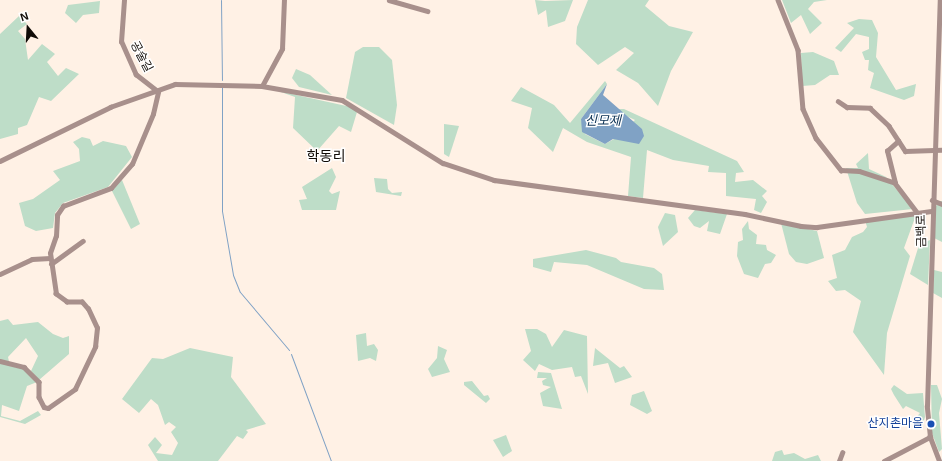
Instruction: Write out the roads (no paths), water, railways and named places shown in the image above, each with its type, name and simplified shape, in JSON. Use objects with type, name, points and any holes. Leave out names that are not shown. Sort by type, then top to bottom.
[{"type":"street","name":"공술길","points":[[124,0],[121,42],[136,75],[158,92]]},
{"type":"street","points":[[262,86],[282,49],[284,0]]},
{"type":"street","points":[[389,0],[427,10]]},
{"type":"street","points":[[778,0],[798,50],[802,109],[816,138],[840,170],[859,171],[895,183]]},
{"type":"street","name":"금백로","points":[[939,461],[930,437],[931,211],[935,152],[940,0]]},
{"type":"street","points":[[0,161],[110,107],[186,82],[262,86],[342,100],[443,163],[494,180],[745,214],[801,226],[817,227],[931,211]]},
{"type":"street","points":[[0,361],[24,367],[39,382],[44,407],[53,407],[75,389],[95,347],[97,328],[82,302],[67,302],[56,294],[50,258],[57,215],[63,206],[111,188],[132,164],[153,114],[158,92]]},
{"type":"street","points":[[838,101],[847,107],[870,108],[905,151],[935,152],[942,150]]},
{"type":"street","points":[[898,141],[886,151],[895,183],[917,212]]},
{"type":"street","points":[[932,200],[942,204]]},
{"type":"street","points":[[51,264],[83,241]]},
{"type":"street","points":[[0,274],[32,259],[50,258]]},
{"type":"street","points":[[884,461],[930,437]]},
{"type":"street","points":[[840,461],[842,453]]},
{"type":"water","name":"신모제","points":[[607,84],[603,95],[642,129],[644,136],[639,144],[613,139],[605,144],[582,132],[581,119]]},
{"type":"waterway","points":[[221,0],[222,80]]},
{"type":"waterway","points":[[222,87],[222,211],[233,275],[240,292],[289,350]]},
{"type":"waterway","points":[[291,354],[331,461]]},
{"type":"place","name":"산지촌마을","points":[[931,424]]},
{"type":"district","name":"학동리","points":[[326,156]]}]
